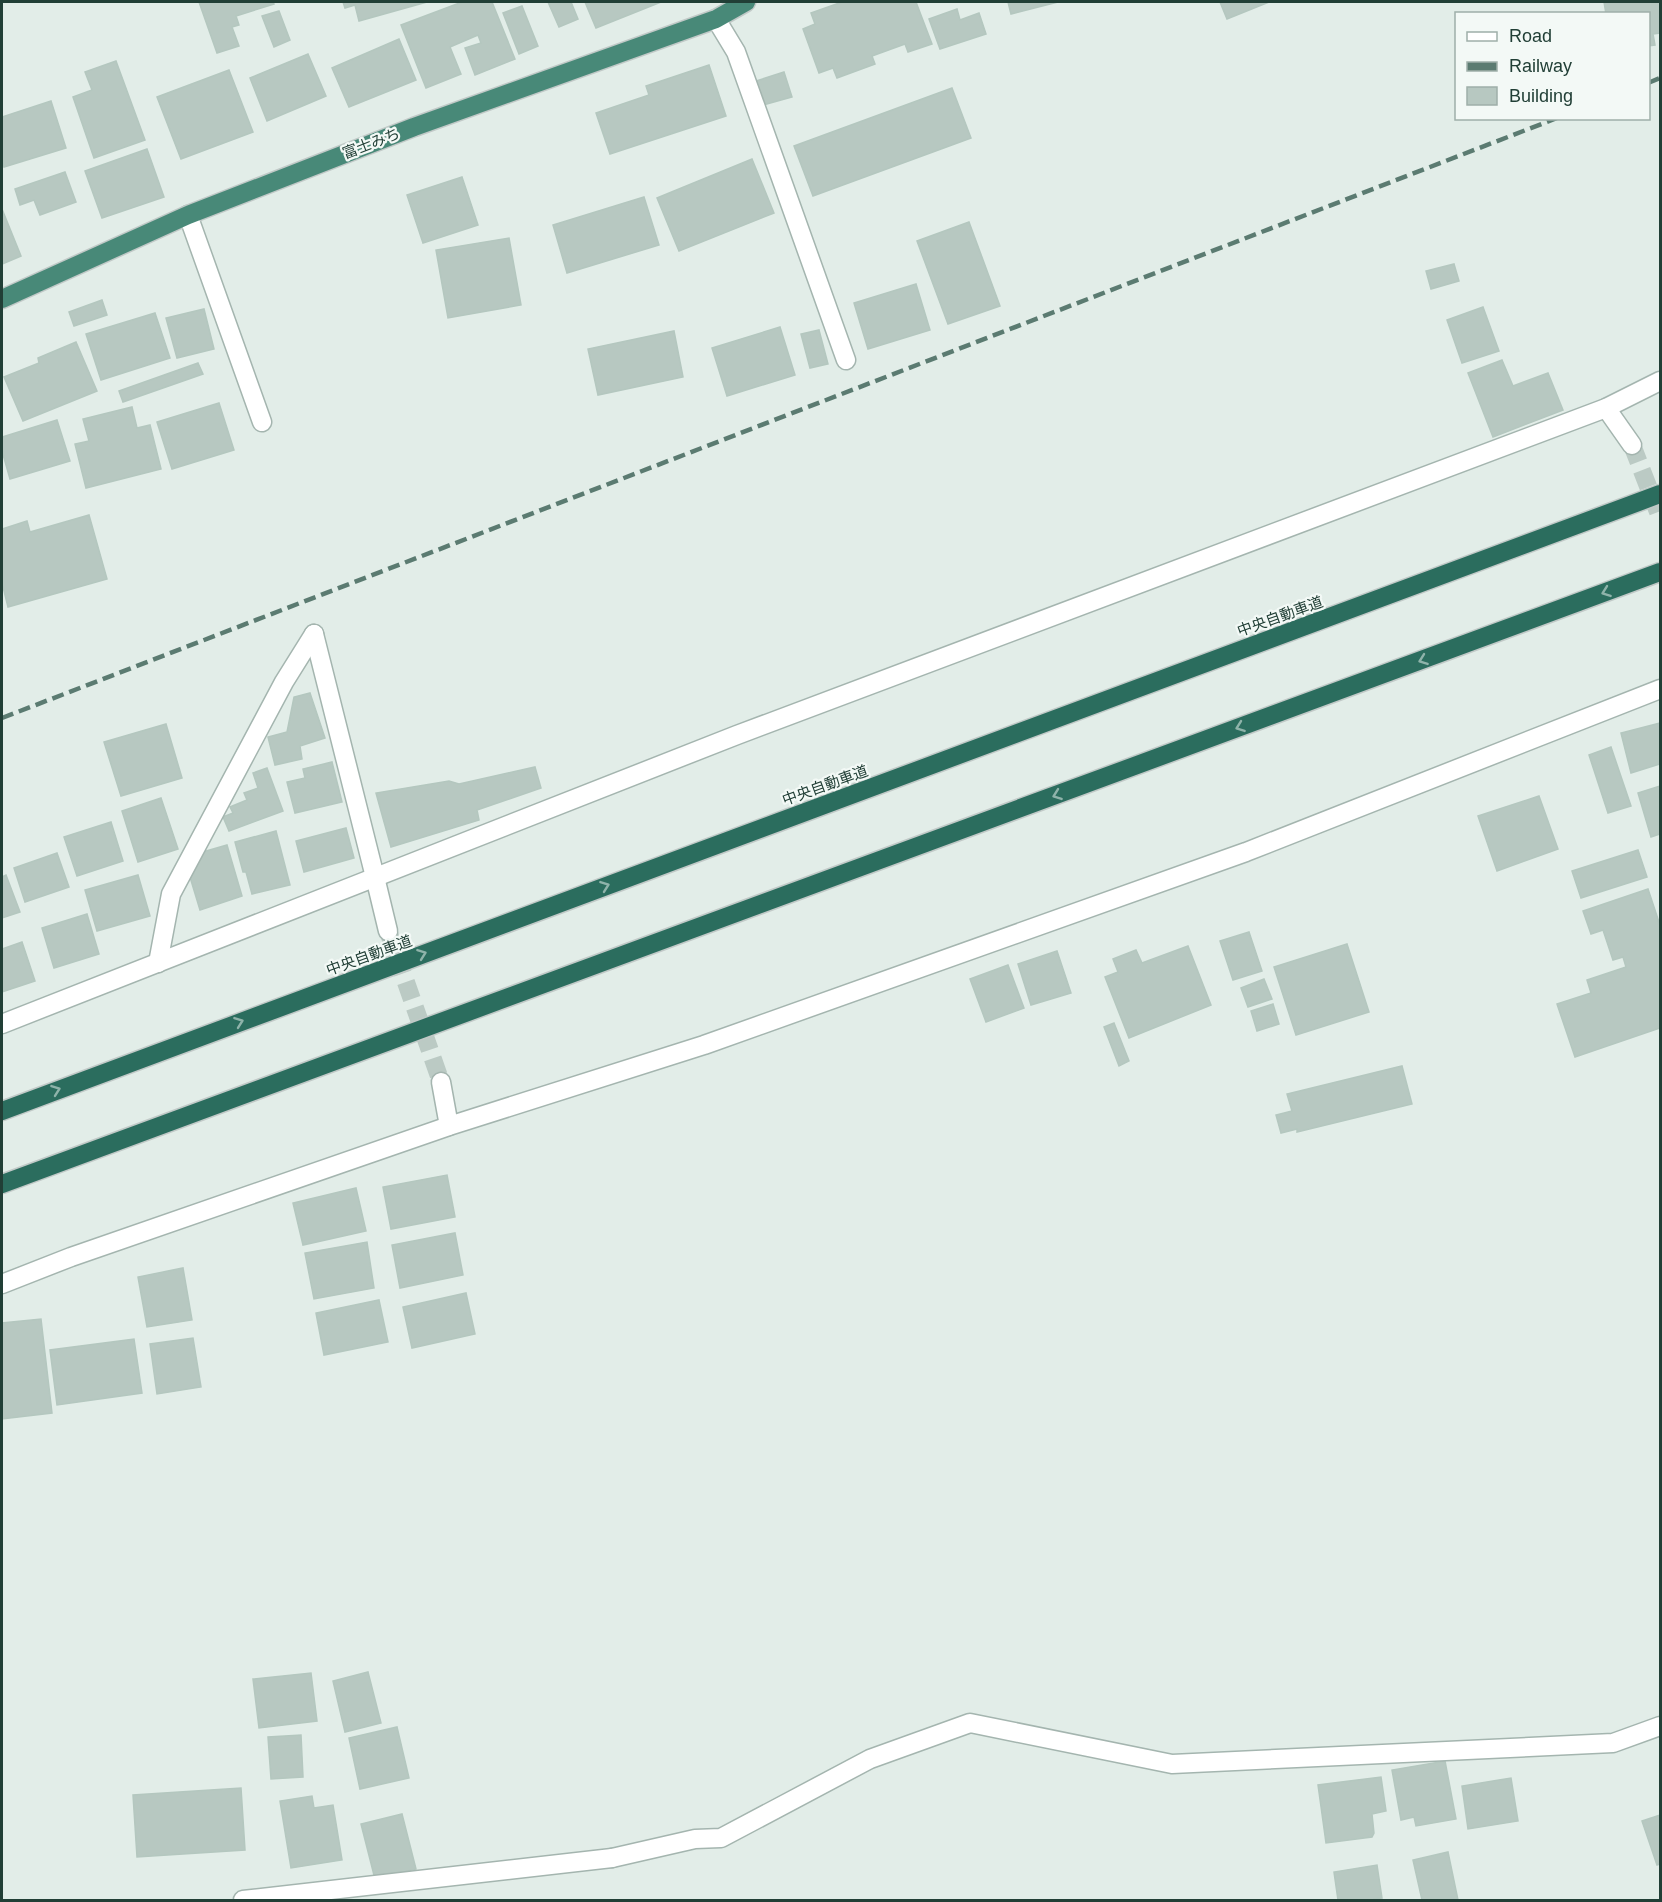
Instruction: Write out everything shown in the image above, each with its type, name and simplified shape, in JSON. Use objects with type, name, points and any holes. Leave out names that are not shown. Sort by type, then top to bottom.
[{"type":"highway","name":"富士みち","points":[[2,299],[188,215],[414,127],[716,19],[746,2]]},
{"type":"highway","name":"中央自動車道","points":[[2,1111],[1660,494]]},
{"type":"highway","points":[[2,1184],[1660,572]]},
{"type":"street","points":[[716,19],[736,52],[846,360]]},
{"type":"street","points":[[188,215],[262,422]]},
{"type":"street","points":[[2,1024],[737,735],[1606,408],[1660,381]]},
{"type":"street","points":[[1606,408],[1632,445]]},
{"type":"street","points":[[158,963],[171,894],[284,682],[314,634],[388,931]]},
{"type":"street","points":[[2,1284],[71,1257],[449,1126],[715,1041],[1246,852],[1660,689]]},
{"type":"street","points":[[441,1082],[449,1126]]},
{"type":"street","points":[[243,1900],[612,1858],[695,1839],[721,1838],[870,1759],[970,1723],[1172,1764],[1613,1743],[1660,1726]]},
{"type":"building","points":[[199,2],[273,2],[274,4],[236,16],[239,25],[232,27],[239,46],[217,53]]},
{"type":"building","points":[[343,2],[427,2],[359,21],[355,5],[345,8]]},
{"type":"building","points":[[462,2],[492,2],[515,59],[475,75],[465,48],[481,43],[478,35],[450,47],[461,74],[426,88],[401,25]]},
{"type":"building","points":[[548,2],[571,2],[578,19],[559,27]]},
{"type":"building","points":[[585,2],[661,2],[596,28]]},
{"type":"building","points":[[842,2],[916,2],[932,44],[908,52],[905,44],[872,56],[875,64],[837,78],[833,68],[819,73],[803,29],[815,24],[811,13]]},
{"type":"building","points":[[1008,2],[1058,2],[1011,14]]},
{"type":"building","points":[[1220,2],[1269,2],[1227,19]]},
{"type":"building","points":[[1604,2],[1660,2],[1660,33],[1653,34],[1655,45],[1650,46],[1650,12],[1606,12]]},
{"type":"building","points":[[522,6],[538,46],[519,54],[503,13]]},
{"type":"building","points":[[957,9],[960,20],[979,13],[986,34],[940,49],[929,19]]},
{"type":"building","points":[[279,11],[290,40],[274,47],[262,16]]},
{"type":"building","points":[[399,39],[416,80],[349,107],[332,68]]},
{"type":"building","points":[[308,54],[326,96],[267,121],[250,78]]},
{"type":"building","points":[[116,61],[145,140],[94,158],[73,97],[92,90],[85,72]]},
{"type":"building","points":[[709,65],[726,116],[610,154],[596,113],[649,95],[646,86]]},
{"type":"building","points":[[229,70],[253,132],[181,159],[157,97]]},
{"type":"building","points":[[784,72],[792,97],[763,105],[756,81]]},
{"type":"building","points":[[952,88],[971,138],[813,196],[794,146]]},
{"type":"building","points":[[51,101],[66,148],[4,167],[2,117]]},
{"type":"building","points":[[147,149],[164,197],[102,218],[85,171]]},
{"type":"building","points":[[752,159],[774,213],[679,251],[657,198]]},
{"type":"building","points":[[65,172],[76,202],[40,215],[34,200],[20,205],[15,189]]},
{"type":"building","points":[[462,177],[478,225],[423,243],[407,195]]},
{"type":"building","points":[[644,197],[659,245],[567,273],[553,225]]},
{"type":"building","points":[[2,209],[21,256],[2,264]]},
{"type":"building","points":[[969,222],[1000,306],[948,324],[917,241]]},
{"type":"building","points":[[509,238],[521,305],[448,318],[436,250]]},
{"type":"building","points":[[1454,264],[1459,281],[1431,289],[1426,271]]},
{"type":"building","points":[[916,284],[930,330],[868,349],[854,303]]},
{"type":"building","points":[[102,300],[107,315],[74,326],[69,312]]},
{"type":"building","points":[[1483,307],[1499,351],[1462,363],[1447,320]]},
{"type":"building","points":[[204,309],[214,349],[177,358],[166,318]]},
{"type":"building","points":[[155,313],[170,358],[101,380],[86,334]]},
{"type":"building","points":[[780,327],[795,375],[727,396],[712,348]]},
{"type":"building","points":[[819,330],[828,364],[810,368],[801,334]]},
{"type":"building","points":[[674,331],[683,377],[598,395],[588,349]]},
{"type":"building","points":[[76,342],[97,391],[23,421],[4,377],[39,363],[38,358]]},
{"type":"building","points":[[1502,360],[1513,386],[1548,373],[1563,410],[1493,437],[1468,373]]},
{"type":"building","points":[[198,363],[203,374],[123,402],[119,391]]},
{"type":"building","points":[[219,403],[234,450],[172,469],[157,422]]},
{"type":"building","points":[[132,407],[137,428],[150,425],[161,469],[86,488],[75,444],[89,441],[83,419]]},
{"type":"building","points":[[57,420],[70,461],[10,479],[2,451],[2,437]]},
{"type":"building","points":[[89,515],[107,579],[8,607],[2,583],[2,529],[27,521],[30,532]]},
{"type":"building","points":[[310,693],[325,738],[300,746],[302,759],[275,765],[268,737],[287,732],[294,697]]},
{"type":"building","points":[[1660,723],[1660,764],[1631,773],[1621,733]]},
{"type":"building","points":[[166,724],[182,778],[121,796],[104,742]]},
{"type":"building","points":[[1611,747],[1631,806],[1608,813],[1589,755]]},
{"type":"building","points":[[332,762],[342,802],[295,813],[287,782],[305,778],[303,769]]},
{"type":"building","points":[[535,767],[541,788],[477,810],[479,820],[391,847],[376,793],[449,781],[459,784]]},
{"type":"building","points":[[267,768],[283,811],[229,831],[223,817],[233,813],[230,807],[247,800],[244,793],[258,788],[253,773]]},
{"type":"building","points":[[1660,786],[1660,834],[1651,837],[1638,793]]},
{"type":"building","points":[[1539,796],[1558,849],[1497,871],[1478,816]]},
{"type":"building","points":[[161,798],[178,849],[138,862],[122,811]]},
{"type":"building","points":[[111,822],[123,861],[77,876],[64,837]]},
{"type":"building","points":[[346,828],[354,858],[304,872],[296,841]]},
{"type":"building","points":[[276,831],[290,885],[252,894],[235,842]]},
{"type":"building","points":[[227,845],[242,896],[200,910],[190,877],[203,852]]},
{"type":"building","points":[[1638,850],[1647,877],[1581,898],[1572,871]]},
{"type":"building","points":[[57,853],[69,887],[25,902],[14,868]]},
{"type":"building","points":[[6,875],[20,912],[2,918],[2,877]]},
{"type":"building","points":[[138,875],[150,916],[97,931],[85,890]]},
{"type":"building","points":[[1648,889],[1660,925],[1660,1028],[1575,1057],[1557,1004],[1591,993],[1587,980],[1626,967],[1623,957],[1613,960],[1603,930],[1591,934],[1583,911]]},
{"type":"building","points":[[87,914],[99,954],[54,968],[42,928]]},
{"type":"building","points":[[1249,932],[1262,971],[1233,980],[1220,941]]},
{"type":"building","points":[[22,942],[35,981],[2,992],[2,949]]},
{"type":"building","points":[[1347,944],[1369,1012],[1296,1035],[1274,967]]},
{"type":"building","points":[[1188,946],[1211,1005],[1129,1038],[1105,977],[1118,972],[1113,959],[1136,950],[1142,963]]},
{"type":"building","points":[[1057,951],[1071,993],[1031,1005],[1018,964]]},
{"type":"building","points":[[1008,965],[1024,1008],[986,1022],[970,979]]},
{"type":"building","points":[[1264,979],[1272,999],[1248,1007],[1241,988]]},
{"type":"building","points":[[1273,1004],[1279,1024],[1257,1031],[1251,1011]]},
{"type":"building","points":[[1114,1023],[1129,1061],[1119,1066],[1104,1027]]},
{"type":"building","points":[[1402,1066],[1412,1104],[1297,1132],[1297,1129],[1281,1133],[1276,1115],[1292,1111],[1287,1094]]},
{"type":"building","points":[[447,1175],[455,1217],[391,1229],[383,1187]]},
{"type":"building","points":[[356,1188],[366,1231],[303,1245],[293,1203]]},
{"type":"building","points":[[455,1233],[463,1275],[400,1288],[392,1245]]},
{"type":"building","points":[[367,1242],[374,1288],[314,1299],[305,1253]]},
{"type":"building","points":[[183,1268],[192,1320],[147,1327],[138,1277]]},
{"type":"building","points":[[466,1293],[475,1334],[412,1348],[403,1307]]},
{"type":"building","points":[[379,1300],[388,1342],[324,1355],[316,1313]]},
{"type":"building","points":[[41,1319],[52,1413],[2,1419],[2,1323]]},
{"type":"building","points":[[193,1338],[201,1387],[157,1394],[150,1344]]},
{"type":"building","points":[[134,1339],[142,1393],[57,1405],[50,1350]]},
{"type":"building","points":[[368,1672],[381,1723],[345,1732],[333,1681]]},
{"type":"building","points":[[311,1673],[317,1721],[259,1728],[253,1679]]},
{"type":"building","points":[[397,1727],[409,1778],[360,1789],[349,1738]]},
{"type":"building","points":[[301,1735],[303,1777],[271,1779],[268,1737]]},
{"type":"building","points":[[1445,1761],[1456,1819],[1416,1826],[1414,1817],[1401,1820],[1392,1770]]},
{"type":"building","points":[[1381,1777],[1386,1811],[1372,1814],[1374,1833],[1372,1837],[1326,1843],[1318,1785]]},
{"type":"building","points":[[1511,1778],[1518,1821],[1468,1829],[1462,1786]]},
{"type":"building","points":[[241,1788],[245,1850],[137,1857],[133,1795]]},
{"type":"building","points":[[312,1796],[314,1808],[333,1805],[342,1860],[291,1868],[280,1801]]},
{"type":"building","points":[[402,1814],[416,1869],[375,1879],[361,1824]]},
{"type":"building","points":[[1660,1815],[1660,1864],[1657,1865],[1642,1821]]},
{"type":"building","points":[[1448,1852],[1458,1900],[1422,1900],[1413,1860]]},
{"type":"building","points":[[1377,1865],[1382,1898],[1338,1900],[1334,1872]]},
{"type":"tunnel","points":[[1632,445],[1660,517]]},
{"type":"tunnel","points":[[388,931],[441,1082]]},
{"type":"railway","points":[[1650,82],[1660,78]]},
{"type":"railway","points":[[2,718],[1552,120]]}]
